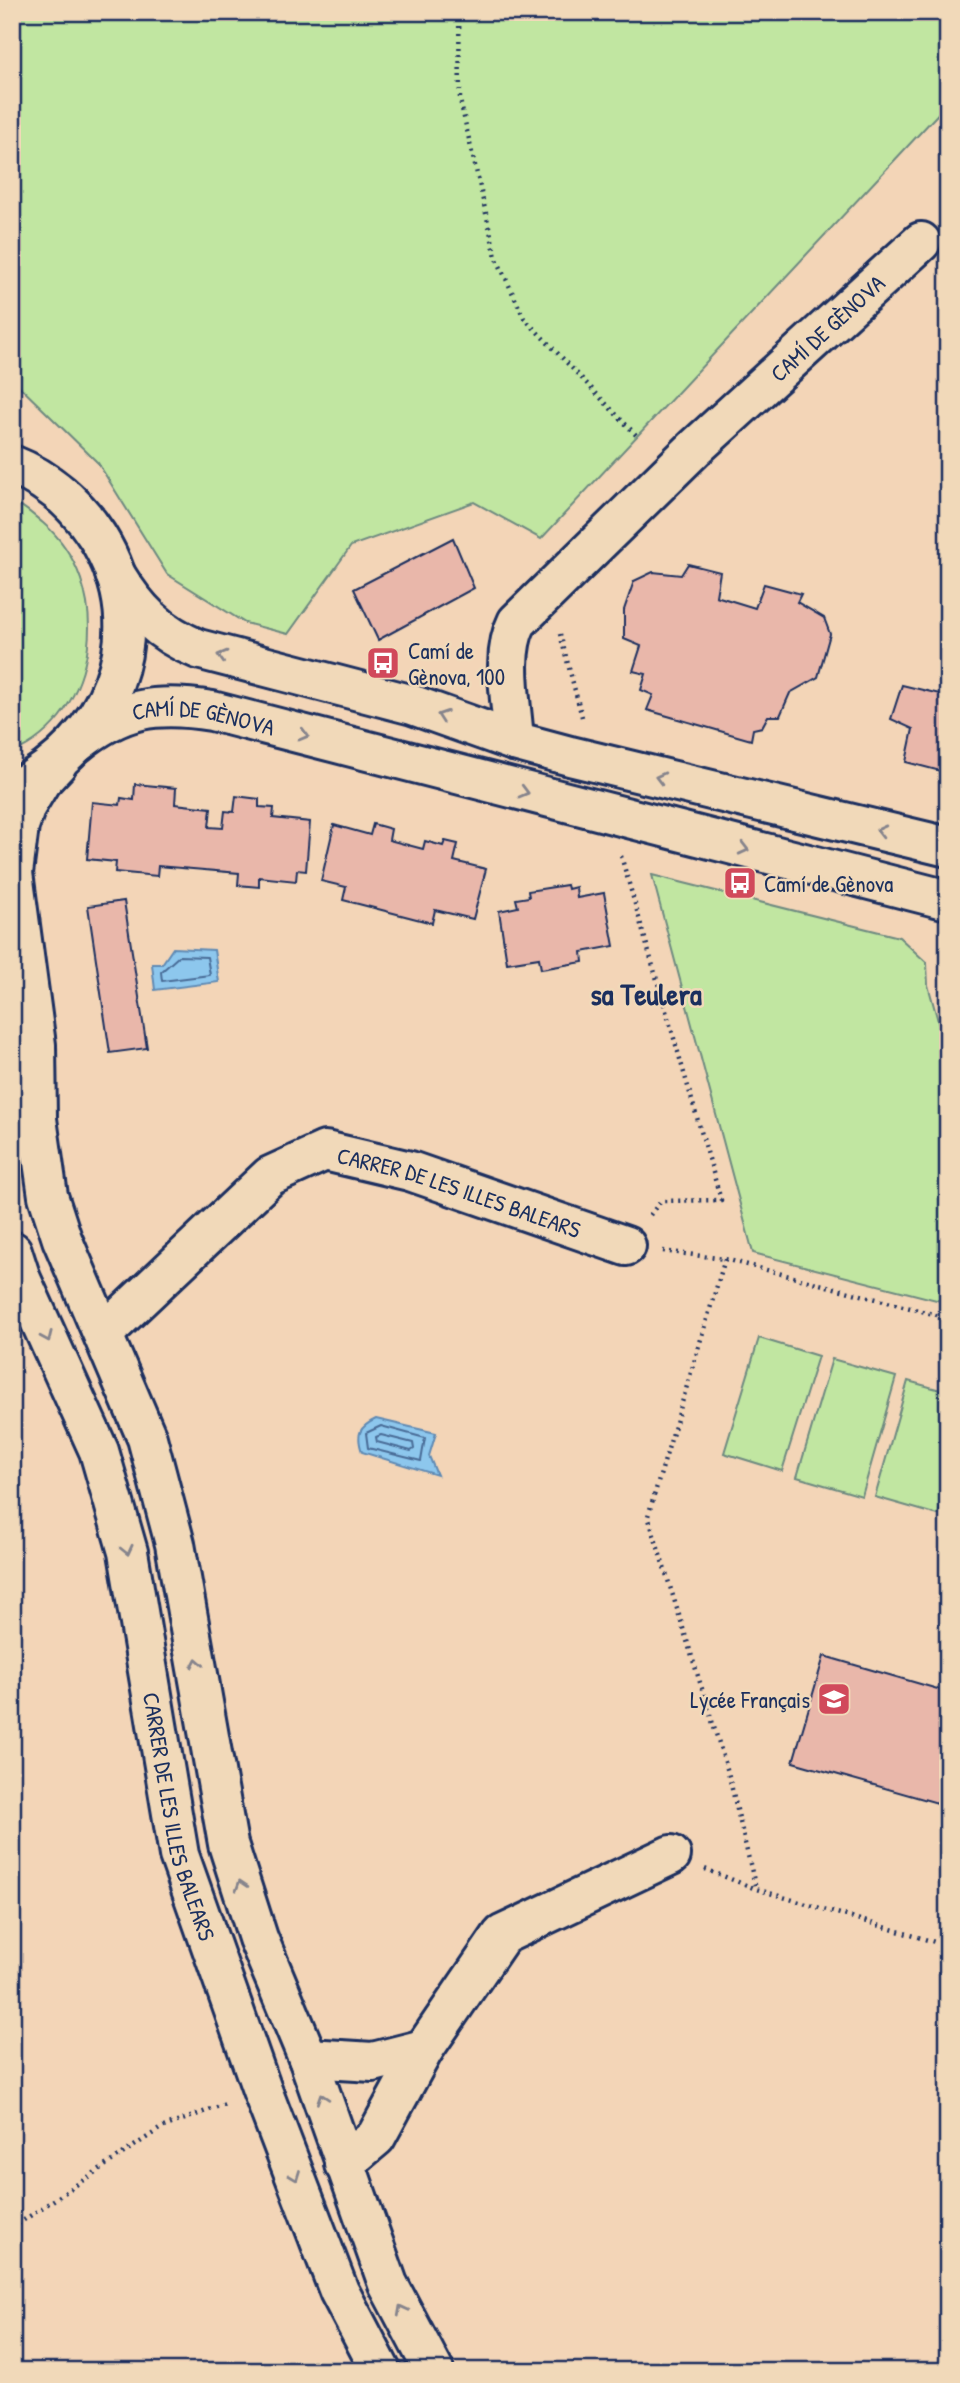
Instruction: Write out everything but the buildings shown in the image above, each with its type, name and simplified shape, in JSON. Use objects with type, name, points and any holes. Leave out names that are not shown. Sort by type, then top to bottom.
[{"type":"street","name":"CAMÍ DE GÈNOVA","points":[[514,741],[508,652],[517,622],[696,447],[921,242]]},
{"type":"street","points":[[14,465],[43,480],[87,521],[116,574],[146,618],[179,641],[198,649],[413,705],[514,741],[570,756],[948,848]]},
{"type":"street","points":[[12,791],[67,753],[98,718],[111,693],[121,664],[124,634],[123,604],[116,574]]},
{"type":"street","name":"CAMÍ DE GÈNOVA","points":[[67,753],[102,723],[136,710],[184,707],[212,711],[948,900]]},
{"type":"street","name":"CARRER DE LES ILLES BALEARS","points":[[67,753],[34,792],[19,826],[14,887],[35,1033],[37,1119],[48,1196],[62,1239],[104,1333],[146,1438],[175,1544],[228,1844],[258,1938],[308,2058],[388,2284],[434,2371]]},
{"type":"street","name":"CARRER DE LES ILLES BALEARS","points":[[104,1333],[270,1176],[325,1151],[410,1171],[626,1246]]},
{"type":"street","name":"CARRER DE LES ILLES BALEARS","points":[[12,1251],[21,1279],[99,1451],[128,1552],[179,1855],[261,2090],[339,2291],[381,2371]]},
{"type":"street","points":[[344,2164],[376,2137],[424,2049],[502,1934],[671,1855]]},
{"type":"street","points":[[205,1927],[248,1974],[278,2068],[304,2125],[344,2164],[343,2222],[358,2286],[391,2349],[392,2371]]},
{"type":"street","points":[[308,2058],[373,2062],[424,2049]]},
{"type":"path","points":[[459,12],[460,100],[496,257],[524,318],[637,436]]},
{"type":"path","points":[[557,622],[582,717],[570,756]]},
{"type":"path","points":[[608,851],[621,855],[721,1200],[661,1201],[626,1246]]},
{"type":"path","points":[[626,1246],[726,1259],[948,1318]]},
{"type":"path","points":[[726,1259],[648,1516],[728,1772],[755,1889]]},
{"type":"path","points":[[671,1855],[755,1889],[948,1946]]},
{"type":"path","points":[[12,2228],[161,2128],[261,2090]]},
{"type":"green space","points":[[12,12],[948,12],[948,103],[541,539],[474,502],[351,546],[288,634],[245,623],[167,574],[98,463],[12,379]]},
{"type":"green space","points":[[12,501],[43,523],[66,549],[81,579],[88,612],[88,646],[80,679],[65,709],[42,735],[12,753]]},
{"type":"green space","points":[[652,875],[899,937],[927,963],[928,985],[948,1057],[948,1303],[753,1253]]},
{"type":"green space","points":[[759,1338],[818,1356],[782,1471],[724,1453]]},
{"type":"green space","points":[[832,1359],[896,1377],[862,1496],[797,1477]]},
{"type":"green space","points":[[908,1381],[948,1392],[948,1482],[938,1515],[875,1497]]},
{"type":"water","points":[[173,948],[214,950],[219,982],[155,990],[152,964],[162,964]]},
{"type":"water","points":[[376,1419],[436,1433],[429,1456],[437,1475],[362,1452],[360,1432]]},
{"type":"place","name":"Camí de Gènova, 100","points":[[383,663]]},
{"type":"place","name":"Camí de Gènova","points":[[740,883]]},
{"type":"place","name":"Lycée Français","points":[[834,1699]]},
{"type":"district","name":"sa Teulera","points":[[646,994]]}]
